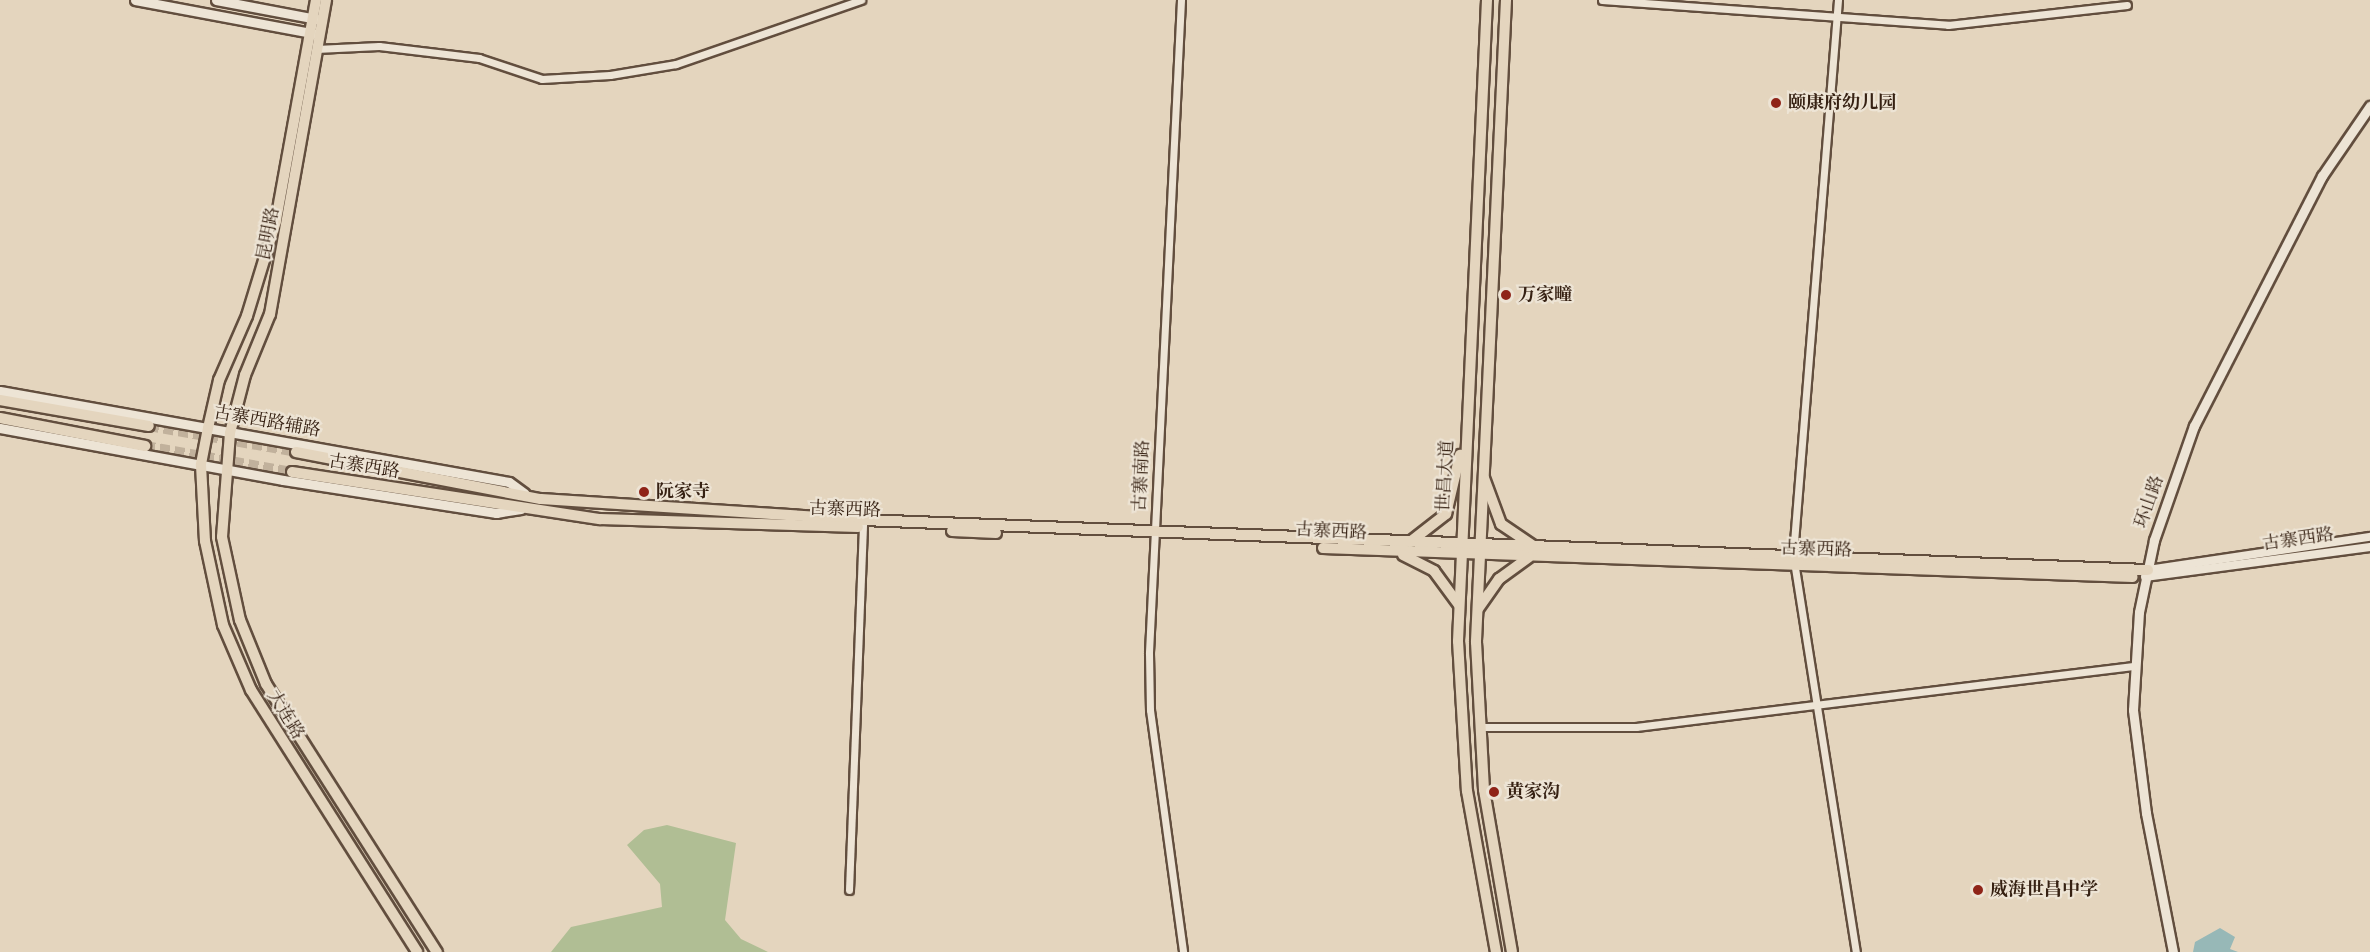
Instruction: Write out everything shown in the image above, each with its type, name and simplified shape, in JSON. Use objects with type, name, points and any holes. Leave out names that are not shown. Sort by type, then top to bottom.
[{"type":"main road","points":[[135,0],[315,34]]},
{"type":"main road","points":[[216,0],[318,19]]},
{"type":"main road","name":"昆明路","points":[[316,0],[318,19]]},
{"type":"main road","name":"昆明路","points":[[225,470],[230,433],[245,375],[270,314],[315,34],[326,0]]},
{"type":"main road","name":"世昌大道","points":[[1487,0],[1459,550],[1459,605],[1467,791],[1493,951]]},
{"type":"main road","name":"世昌大道","points":[[1506,0],[1481,466],[1476,612],[1479,727],[1488,823],[1512,952]]},
{"type":"main road","name":"昆明路","points":[[201,465],[219,380],[247,316],[276,221],[313,48]]},
{"type":"main road","name":"环山路","points":[[2173,952],[2146,813],[2133,666],[2147,574],[2194,426],[2322,176],[2370,105]]},
{"type":"main road","name":"古寨西路辅路","points":[[0,392],[509,482],[524,493]]},
{"type":"main road","points":[[0,399],[149,426]]},
{"type":"main road","points":[[0,418],[145,446]]},
{"type":"main road","points":[[0,428],[225,470],[496,513],[523,509]]},
{"type":"main road","points":[[1409,543],[1446,514],[1465,443]]},
{"type":"main road","name":"古寨西路","points":[[296,452],[578,502],[863,524]]},
{"type":"main road","name":"大连路","points":[[201,465],[205,541],[223,625],[251,690],[417,952]]},
{"type":"main road","points":[[1476,612],[1499,579],[1534,552],[1501,524],[1481,466]]},
{"type":"main road","name":"大连路","points":[[225,470],[222,537],[240,620],[281,709],[437,952]]},
{"type":"main road","name":"古寨西路","points":[[292,472],[600,519],[863,524],[1154,536],[1409,543],[1459,550]]},
{"type":"main road","name":"古寨西路","points":[[1154,536],[1394,552],[1477,550],[2147,574]]},
{"type":"main road","points":[[1394,552],[1434,571],[1459,605]]},
{"type":"street","points":[[313,48],[379,46],[479,58],[542,79],[610,75],[676,64],[860,0]]},
{"type":"street","name":"古寨南路","points":[[1181,0],[1154,536],[1150,710],[1183,952]]},
{"type":"street","points":[[1602,0],[1837,16],[2000,23],[2127,5]]},
{"type":"street","points":[[1838,0],[1794,560],[1856,952]]},
{"type":"street","points":[[849,890],[863,524]]},
{"type":"street","name":"古寨西路","points":[[2147,574],[2370,537]]},
{"type":"street","name":"古寨西路","points":[[2147,574],[2370,546]]},
{"type":"street","points":[[1479,727],[1636,727],[2133,666]]},
{"type":"green space","points":[[667,825],[736,843],[725,920],[741,939],[768,952],[551,952],[571,927],[662,907],[660,884],[627,845],[644,830]]},
{"type":"water","points":[[2220,928],[2235,937],[2230,949],[2238,952],[2193,952],[2195,942]]},
{"type":"tunnel","points":[[149,426],[296,452]]},
{"type":"tunnel","points":[[145,446],[292,472]]},
{"type":"place","name":"颐康府幼儿园","points":[[1776,103]]},
{"type":"place","name":"万家疃","points":[[1506,295]]},
{"type":"place","name":"阮家寺","points":[[644,492]]},
{"type":"place","name":"黄家沟","points":[[1494,792]]},
{"type":"place","name":"威海世昌中学","points":[[1978,890]]}]
